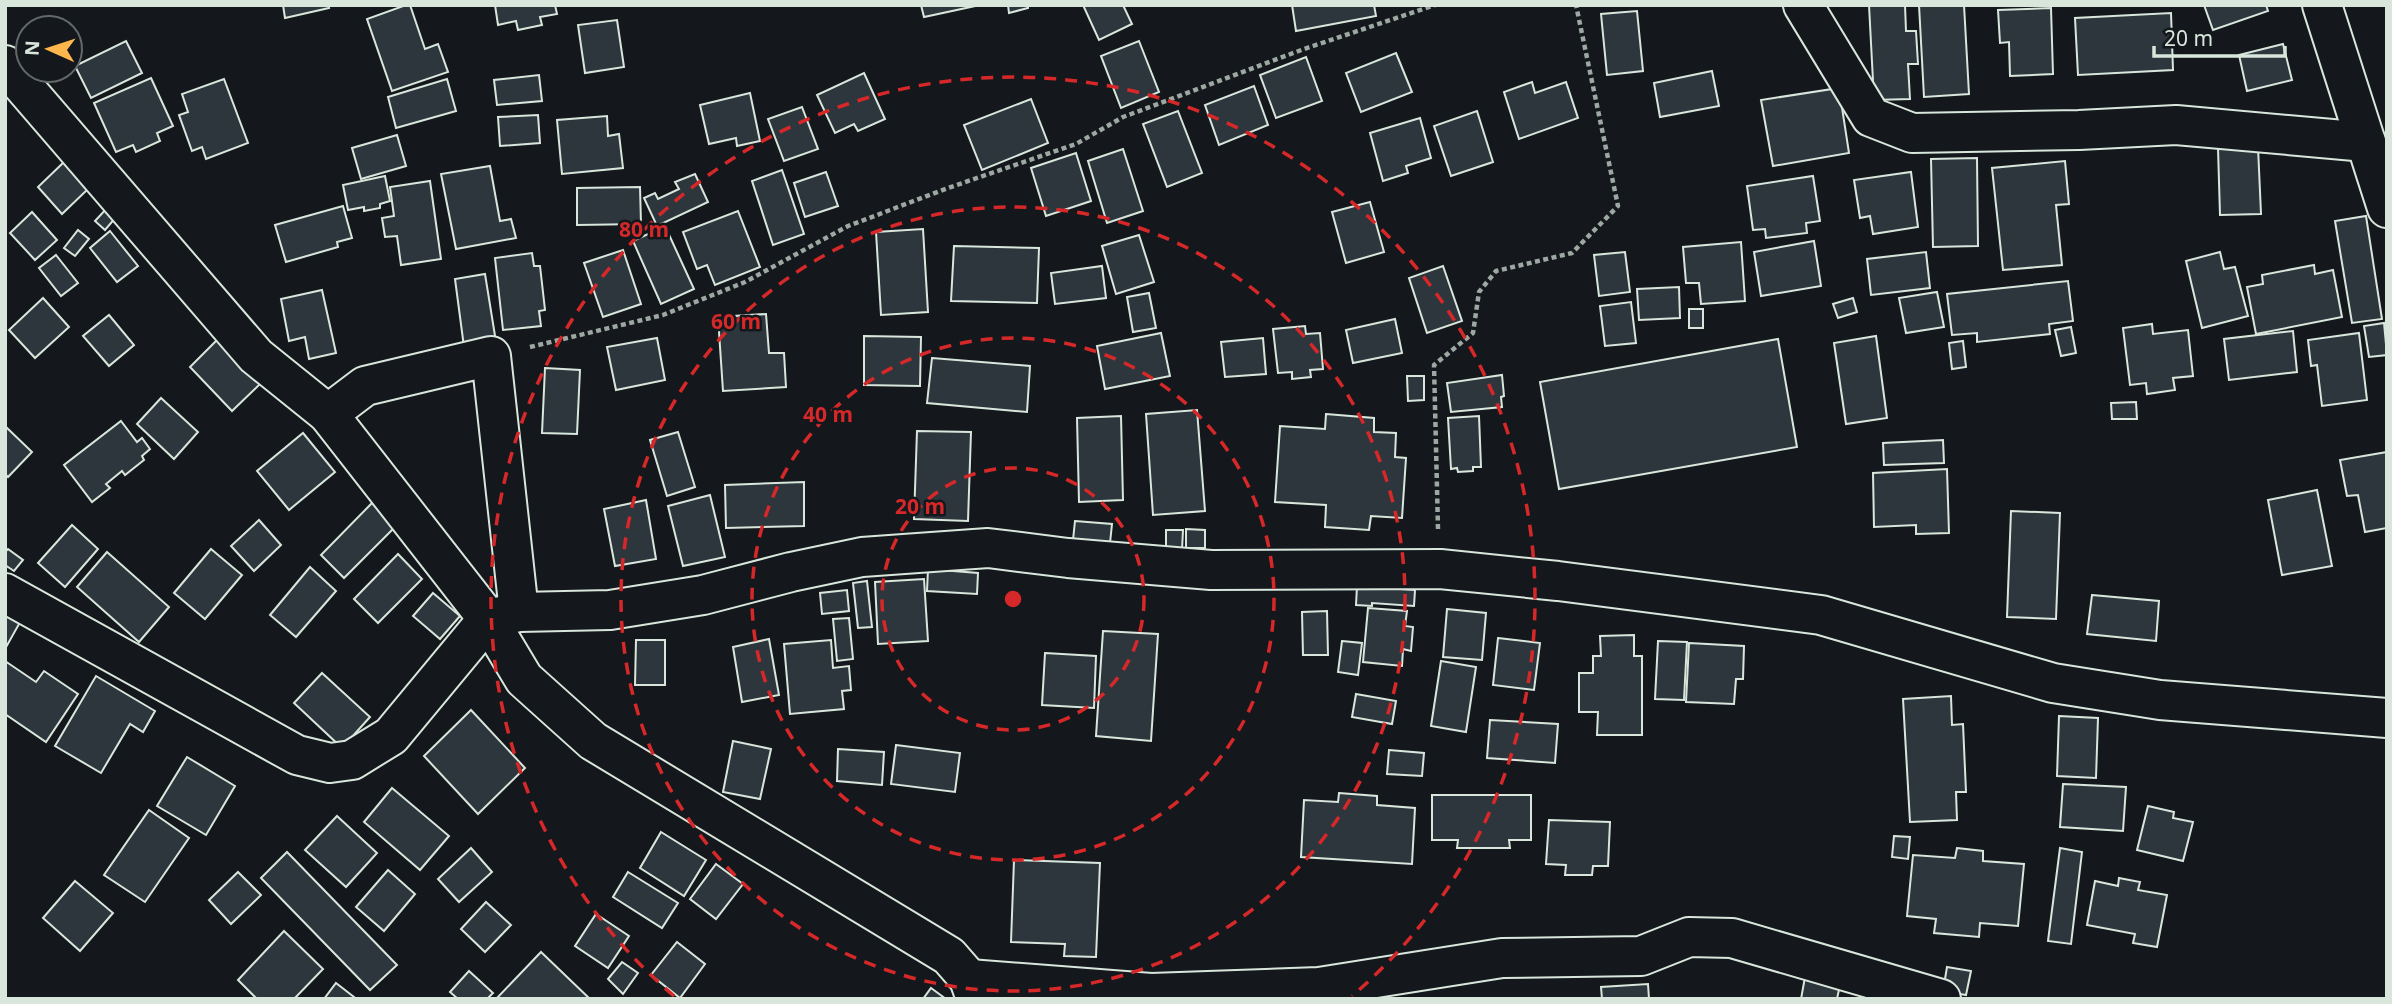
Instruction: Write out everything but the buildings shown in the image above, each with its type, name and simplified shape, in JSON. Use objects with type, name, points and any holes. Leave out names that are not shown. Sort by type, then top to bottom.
[{"type":"street","points":[[1803,5],[1871,117],[1912,133],[2176,125],[2366,142]]},
{"type":"street","points":[[2322,5],[2387,208]]},
{"type":"street","points":[[5,65],[256,356],[328,414],[504,615]]},
{"type":"street","points":[[328,414],[365,386],[491,356],[504,615],[524,679],[593,741],[949,956],[972,989],[1151,993],[1318,987],[1502,958],[1641,957],[1689,937],[1732,938],[1862,988],[1941,999]]},
{"type":"street","points":[[5,593],[298,755],[330,763],[352,760],[391,736],[504,615],[610,610],[703,595],[862,557],[988,548],[1211,570],[1440,569],[1821,615],[2053,683],[2160,700],[2387,718]]},
{"type":"path","points":[[1440,569],[1434,365],[1473,333],[1479,292],[1496,271],[1572,253],[1618,206],[1576,5]]},
{"type":"path","points":[[491,356],[663,315],[746,282],[848,226],[1076,144],[1136,112],[1304,49],[1431,6]]}]
